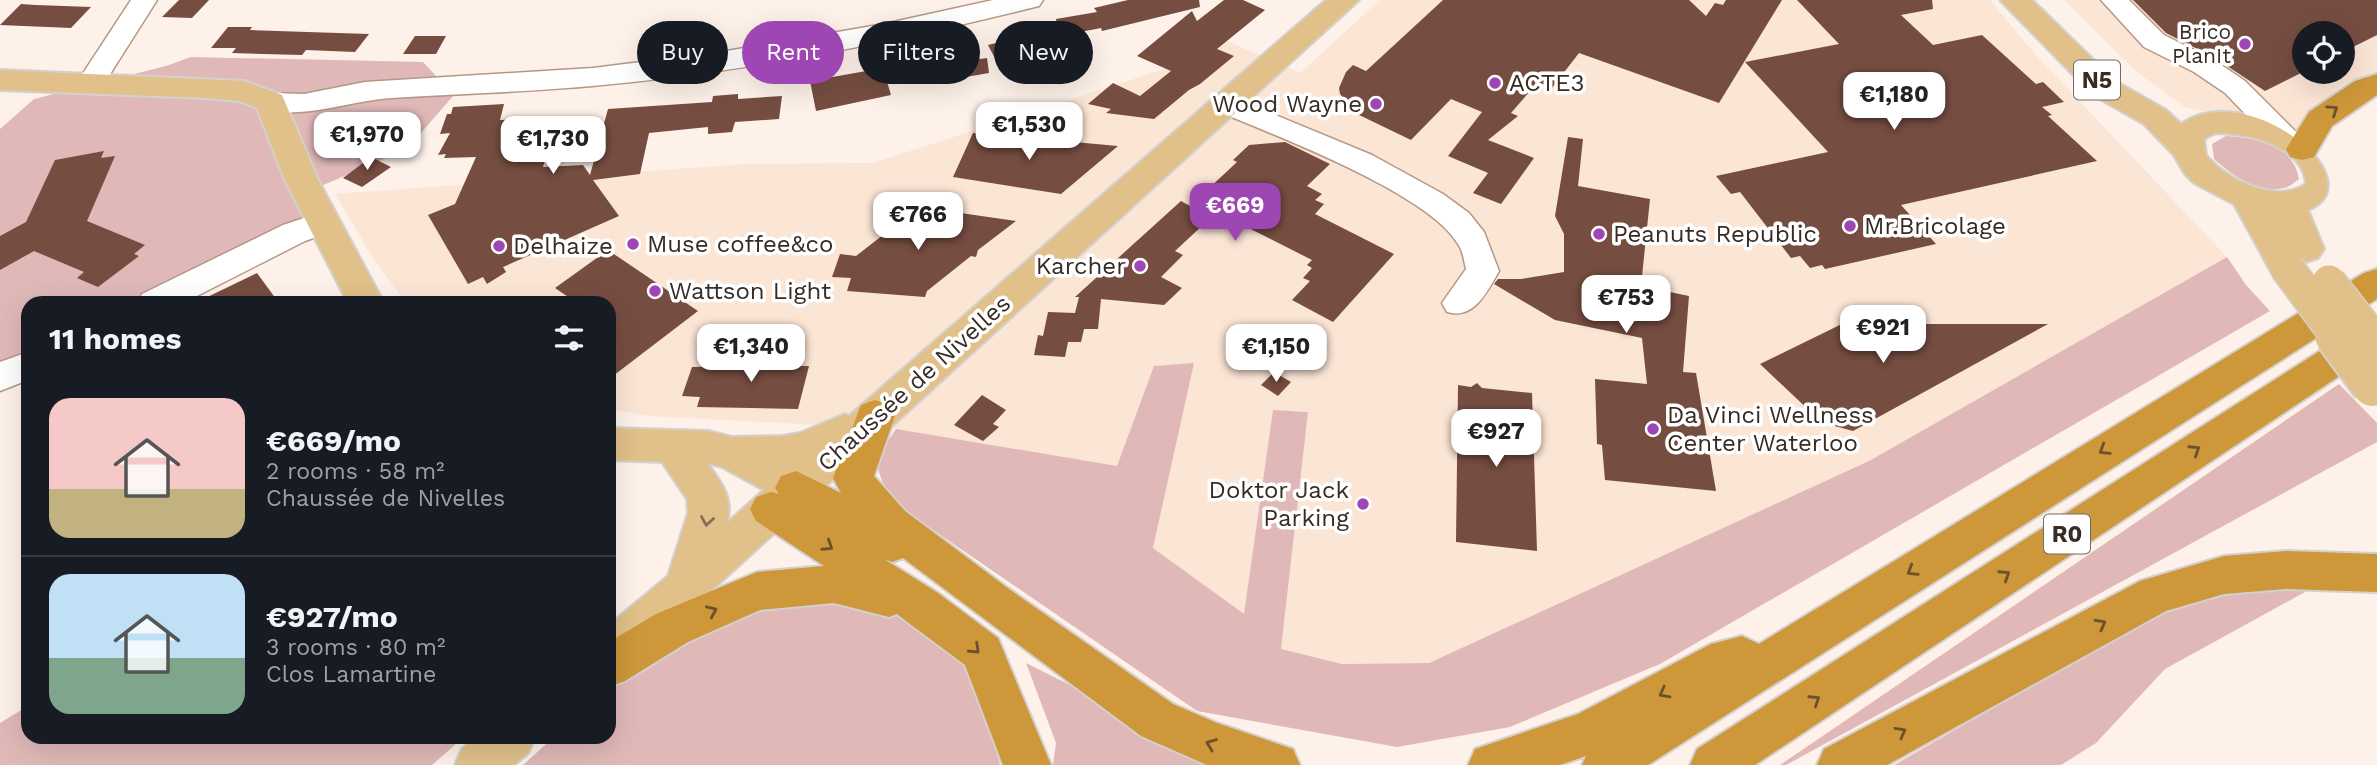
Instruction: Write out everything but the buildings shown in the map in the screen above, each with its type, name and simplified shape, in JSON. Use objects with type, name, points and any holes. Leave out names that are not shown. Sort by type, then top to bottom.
[{"type":"highway","points":[[2294,144],[2320,119],[2366,88],[2377,84]]},
{"type":"highway","name":"R0","points":[[1606,765],[2242,363],[2377,282]]},
{"type":"highway","name":"R0","points":[[1714,765],[2377,332]]},
{"type":"highway","points":[[875,416],[853,478],[890,524],[994,603],[1157,720],[1211,744],[1276,765]]},
{"type":"highway","points":[[783,498],[994,603]]},
{"type":"highway","points":[[783,498],[982,652],[1027,765]]},
{"type":"highway","points":[[1841,765],[2155,595],[2224,575],[2286,570],[2377,573]]},
{"type":"highway","points":[[2322,570],[2377,588]]},
{"type":"highway","points":[[616,662],[672,628],[757,591],[834,584],[922,607]]},
{"type":"highway","points":[[1492,765],[1589,733],[1727,659],[1796,645]]},
{"type":"main road","name":"Chaussée de Nivelles","points":[[616,647],[1344,0]]},
{"type":"main road","name":"N5","points":[[2015,0],[2104,88],[2155,117],[2187,149],[2194,162],[2213,179],[2247,196],[2288,203]]},
{"type":"main road","name":"N5","points":[[2042,0],[2104,64],[2170,106],[2221,122],[2267,130],[2294,144]]},
{"type":"main road","points":[[0,80],[244,91],[271,102],[292,159],[322,223],[362,296]]},
{"type":"main road","points":[[2187,149],[2187,139],[2192,132],[2221,122]]},
{"type":"main road","points":[[2294,144],[2322,174],[2323,185],[2317,194],[2305,201],[2288,203],[2296,258],[2375,388]]},
{"type":"main road","points":[[2247,196],[2296,258],[2377,344]]},
{"type":"main road","points":[[616,444],[688,446],[732,453],[782,453],[806,448],[875,416]]},
{"type":"main road","points":[[616,445],[682,462],[783,498]]},
{"type":"main road","points":[[732,453],[783,498]]},
{"type":"main road","points":[[682,462],[707,494],[709,513],[686,587]]},
{"type":"main road","points":[[479,765],[504,744]]},
{"type":"street","points":[[90,84],[144,0]]},
{"type":"street","points":[[271,102],[287,104],[365,91],[527,82],[639,72],[797,48],[974,6],[1030,0]]},
{"type":"street","points":[[2114,0],[2154,41],[2204,66],[2235,87],[2294,144]]},
{"type":"street","points":[[2221,122],[2236,115],[2240,102],[2235,87]]},
{"type":"street","points":[[1227,104],[1382,174],[1444,208],[1473,239],[1483,271],[1459,303]]},
{"type":"street","points":[[168,296],[294,233],[322,223]]},
{"type":"street","points":[[0,377],[21,368]]},
{"type":"shaded area","points":[[1380,0],[1990,0],[2034,53],[2227,257],[1869,461],[1429,663],[1342,664],[1281,650],[1308,412],[1273,410],[1244,615],[1153,548],[1193,363],[1154,366],[1117,467],[896,429],[648,416],[616,410],[616,296],[401,296],[373,258],[335,194],[745,164],[873,163],[1171,67],[1211,34],[1300,73]]},
{"type":"shaded area","points":[[2064,0],[2377,0],[2377,75],[2355,81],[2355,21],[2292,21],[2292,84],[2346,84],[2297,132],[2185,107],[2137,72]]},
{"type":"shaded area","points":[[191,57],[423,62],[454,95],[407,149],[321,186],[298,223],[153,296],[21,296],[21,362],[0,373],[0,129],[34,99],[166,66]]},
{"type":"shaded area","points":[[2226,136],[2272,145],[2289,158],[2299,179],[2287,187],[2275,189],[2256,186],[2237,177],[2214,159],[2212,144]]},
{"type":"shaded area","points":[[2227,257],[2246,285],[2270,311],[1660,664],[1510,727],[1397,747],[1197,711],[888,499],[875,460],[896,429],[1117,466],[1154,366],[1194,363],[1153,548],[1244,614],[1273,410],[1308,412],[1281,649],[1342,664],[1429,663],[1869,461]]},
{"type":"shaded area","points":[[2339,384],[2377,423],[2377,442],[1786,765],[1780,765]]},
{"type":"shaded area","points":[[2247,587],[2314,587],[2165,669],[2096,743],[2061,765],[1894,765],[2179,601]]},
{"type":"shaded area","points":[[760,596],[874,601],[942,635],[981,687],[1000,765],[523,765],[546,744],[616,744],[616,685],[700,622]]},
{"type":"shaded area","points":[[1026,663],[1230,765],[1053,765],[1056,743]]},
{"type":"shaded area","points":[[21,710],[21,744],[456,744],[432,765],[0,765],[0,723]]},
{"type":"place","name":"Brico PlanIt","points":[[2245,44]]},
{"type":"place","name":"ACTE3","points":[[1495,83]]},
{"type":"place","name":"Wood Wayne","points":[[1376,104]]},
{"type":"place","name":"Mr.Bricolage","points":[[1850,226]]},
{"type":"place","name":"Peanuts Republic","points":[[1599,234]]},
{"type":"place","name":"Muse coffee&co","points":[[633,244]]},
{"type":"place","name":"Delhaize","points":[[499,246]]},
{"type":"place","name":"Karcher","points":[[1140,266]]},
{"type":"place","name":"Wattson Light","points":[[655,291]]},
{"type":"place","name":"Da Vinci Wellness Center Waterloo","points":[[1653,429]]},
{"type":"place","name":"Doktor Jack Parking","points":[[1363,504]]}]
